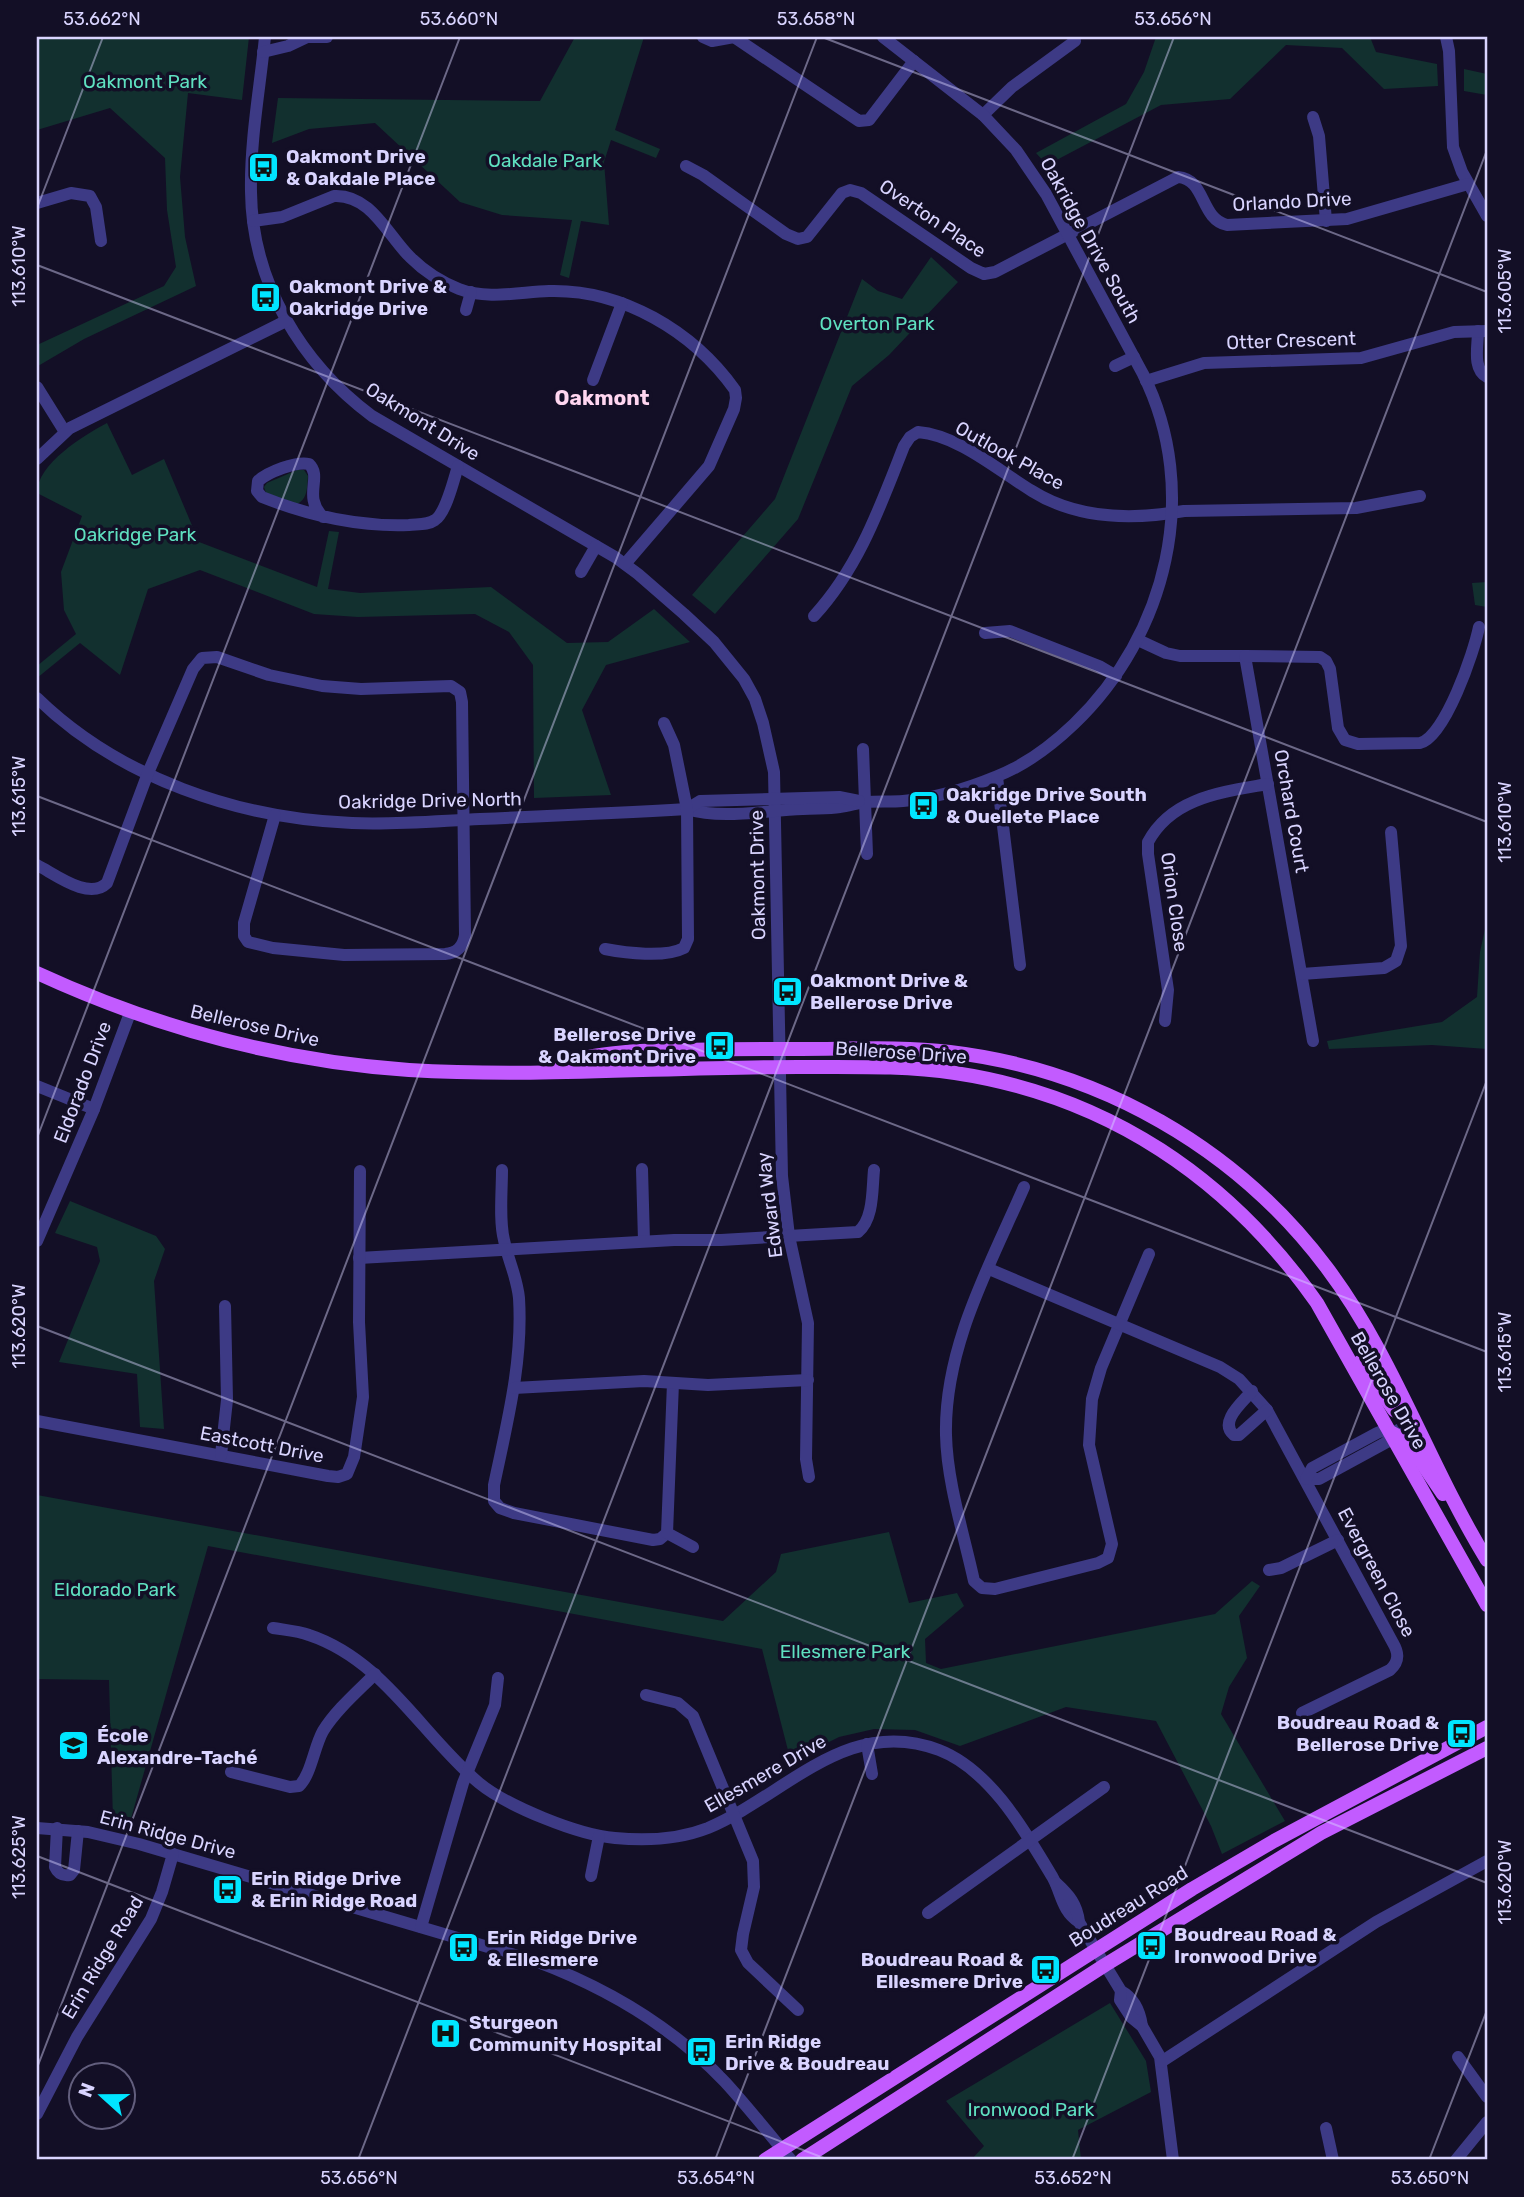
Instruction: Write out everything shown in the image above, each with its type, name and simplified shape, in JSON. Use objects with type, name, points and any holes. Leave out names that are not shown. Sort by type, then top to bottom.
[{"type":"main road","name":"Bellerose Drive","points":[[37,973],[130,1013],[229,1042],[343,1064],[475,1072],[779,1066],[896,1068],[953,1073],[1016,1086],[1077,1106],[1132,1132],[1190,1169],[1210,1184],[1266,1237],[1317,1303],[1487,1605]]},
{"type":"main road","name":"Bellerose Drive","points":[[475,1072],[637,1051],[922,1049],[1003,1060],[1083,1084],[1163,1122],[1202,1146],[1240,1176],[1277,1210],[1311,1248],[1356,1312],[1486,1558]]},
{"type":"main road","points":[[1317,1303],[1394,1410],[1414,1422]]},
{"type":"main road","points":[[1392,1433],[1402,1437],[1412,1448],[1486,1558]]},
{"type":"main road","name":"Boudreau Road","points":[[765,2160],[1096,1948],[1274,1841],[1487,1727]]},
{"type":"main road","name":"Boudreau Road","points":[[802,2160],[1105,1965],[1321,1833],[1487,1748]]},
{"type":"street","name":"Oakmont Drive","points":[[265,37],[251,166],[253,221],[265,274],[286,321],[315,362],[357,405],[387,425],[625,564],[705,633],[744,679],[754,699],[767,736],[774,772],[779,1066]]},
{"type":"street","points":[[263,52],[288,46],[306,37],[327,37]]},
{"type":"street","points":[[703,37],[712,41],[734,37],[859,121],[869,120],[914,61]]},
{"type":"street","name":"Oakridge Drive South","points":[[774,805],[839,807],[864,802],[924,799],[997,777],[1046,748],[1089,709],[1116,676],[1138,640],[1161,582],[1167,555],[1171,472],[1166,441],[1146,380],[1068,233],[1016,150],[983,115],[883,37]]},
{"type":"street","points":[[1446,37],[1453,147],[1468,184],[1487,216]]},
{"type":"street","points":[[983,115],[1012,87],[1075,41]]},
{"type":"street","points":[[1313,117],[1320,136],[1326,221]]},
{"type":"street","name":"Overton Place","points":[[686,166],[703,175],[786,234],[798,239],[809,236],[842,193],[850,190],[861,192],[971,268],[984,274],[995,272],[1068,233]]},
{"type":"street","name":"Orlando Drive","points":[[1068,233],[1178,177],[1186,177],[1194,183],[1211,216],[1223,224],[1326,221],[1357,217],[1468,184]]},
{"type":"street","points":[[37,203],[72,193],[90,197],[96,207],[101,241]]},
{"type":"street","points":[[253,221],[282,217],[334,196],[350,199],[383,222],[405,252],[440,280],[471,292],[486,294],[578,292],[622,303],[647,314],[685,340],[729,383],[735,390],[736,398],[720,444],[709,466],[625,564]]},
{"type":"street","points":[[466,310],[471,292]]},
{"type":"street","points":[[593,380],[622,303]]},
{"type":"street","points":[[37,459],[65,432],[112,405],[286,321]]},
{"type":"street","name":"Otter Crescent","points":[[1146,380],[1204,362],[1361,358],[1454,332],[1482,331],[1478,367],[1487,377]]},
{"type":"street","points":[[1115,366],[1134,357]]},
{"type":"street","points":[[37,387],[65,432]]},
{"type":"street","name":"Outlook Place","points":[[814,616],[832,595],[864,544],[904,446],[910,437],[918,432],[977,454],[1031,491],[1065,508],[1111,516],[1171,513]]},
{"type":"street","points":[[323,517],[312,500],[314,474],[313,467],[309,464],[302,463],[264,476],[258,481],[257,491],[262,497],[323,517],[374,525],[431,522],[441,515],[458,466]]},
{"type":"street","points":[[1171,513],[1356,508],[1420,496]]},
{"type":"street","points":[[581,572],[596,545]]},
{"type":"street","points":[[1138,640],[1166,653],[1181,656],[1320,656],[1330,670],[1338,728],[1345,740],[1359,744],[1420,743],[1427,741],[1435,733],[1459,688],[1479,627]]},
{"type":"street","points":[[985,633],[1010,631],[1099,666],[1116,676]]},
{"type":"street","points":[[37,865],[87,890],[104,887],[110,878],[148,773],[193,669],[199,660],[207,656],[222,658],[276,677],[322,686],[361,689],[451,686],[460,692],[463,702],[465,935],[460,949],[444,954],[337,955],[260,946],[248,942],[244,936],[244,923],[275,815]]},
{"type":"street","name":"Orchard Court","points":[[1245,656],[1313,1041]]},
{"type":"street","name":"Oakridge Drive North","points":[[37,698],[81,735],[148,773],[212,799],[275,815],[353,823],[687,809],[701,814],[774,805]]},
{"type":"street","points":[[605,950],[628,953],[672,952],[684,948],[686,944],[687,809],[674,745],[664,723]]},
{"type":"street","points":[[863,749],[867,853]]},
{"type":"street","points":[[997,777],[1020,965]]},
{"type":"street","name":"Orion Close","points":[[1165,1021],[1168,990],[1148,842],[1169,818],[1191,802],[1215,794],[1268,785]]},
{"type":"street","points":[[1302,974],[1384,968],[1396,961],[1401,946],[1391,832]]},
{"type":"street","name":"Eldorado Drive","points":[[37,1241],[94,1108],[130,1013]]},
{"type":"street","name":"Edward Way","points":[[779,1066],[782,1176],[789,1236],[808,1323],[806,1459],[809,1477]]},
{"type":"street","points":[[37,1086],[94,1108]]},
{"type":"street","points":[[642,1169],[644,1241]]},
{"type":"street","points":[[502,1170],[503,1239],[514,1268],[519,1295],[518,1355],[514,1388],[489,1503],[514,1513],[640,1537],[660,1539],[667,1534]]},
{"type":"street","points":[[359,1258],[860,1231],[869,1211],[874,1170]]},
{"type":"street","name":"Eastcott Drive","points":[[37,1421],[328,1476],[342,1476],[350,1469],[363,1397],[359,1258],[360,1171]]},
{"type":"street","points":[[1024,1187],[957,1348],[949,1390],[946,1435],[950,1471],[974,1581],[982,1588],[995,1589],[1098,1563],[1111,1553],[1111,1537],[1093,1463],[1089,1431],[1095,1385],[1149,1254]]},
{"type":"street","name":"Evergreen Close","points":[[989,1269],[1220,1367],[1239,1379],[1267,1410],[1397,1652],[1397,1661],[1390,1670],[1302,1713]]},
{"type":"street","points":[[221,1455],[227,1400],[225,1306]]},
{"type":"street","points":[[514,1388],[644,1381],[708,1385],[808,1380]]},
{"type":"street","points":[[667,1534],[673,1383]]},
{"type":"street","points":[[1252,1391],[1230,1418],[1229,1431],[1240,1435],[1267,1410]]},
{"type":"street","points":[[1306,1479],[1312,1468],[1377,1433],[1392,1433],[1414,1422]]},
{"type":"street","points":[[667,1534],[692,1547]]},
{"type":"street","points":[[1269,1570],[1290,1564],[1338,1540]]},
{"type":"street","name":"Ellesmere Drive","points":[[273,1628],[301,1633],[356,1658],[482,1786],[560,1824],[598,1836],[634,1840],[682,1836],[709,1827],[735,1815],[825,1759],[846,1749],[867,1744],[905,1741],[939,1750],[978,1774],[992,1788],[1055,1882],[1060,1900],[1069,1916],[1079,1922],[1096,1948],[1121,1991],[1120,2000],[1131,2017],[1142,2026],[1161,2062]]},
{"type":"street","points":[[231,1772],[290,1787],[299,1786],[305,1779],[323,1730],[374,1674]]},
{"type":"street","points":[[421,1927],[468,1772],[495,1705],[498,1678]]},
{"type":"street","points":[[646,1695],[678,1703],[694,1716],[753,1861],[755,1877],[752,1900],[741,1950],[748,1963],[798,2010]]},
{"type":"street","points":[[867,1744],[872,1774]]},
{"type":"street","points":[[928,1913],[1104,1787]]},
{"type":"street","name":"Erin Ridge Drive","points":[[37,1828],[78,1830],[115,1837],[536,1961],[577,1977],[623,2001],[671,2034],[703,2061],[725,2082],[791,2160]]},
{"type":"street","points":[[57,1828],[55,1867],[64,1875],[70,1875],[74,1870],[78,1830]]},
{"type":"street","points":[[591,1876],[598,1836]]},
{"type":"street","name":"Erin Ridge Road","points":[[37,2114],[77,2036],[146,1929],[162,1892],[173,1854]]},
{"type":"street","points":[[1173,2160],[1161,2062],[1376,1922],[1487,1861]]},
{"type":"street","points":[[1458,2057],[1487,2097]]},
{"type":"street","points":[[1456,2160],[1487,2122]]},
{"type":"street","points":[[1326,2128],[1333,2160]]},
{"type":"green space","name":"Oakmont Park","points":[[37,37],[249,37],[242,100],[188,93],[180,177],[185,237],[196,286],[84,339],[38,366],[37,345],[164,286],[176,267],[167,210],[165,158],[110,108],[37,130]]},
{"type":"green space","name":"Oakdale Park","points":[[575,37],[644,37],[615,130],[660,149],[656,158],[611,140],[604,162],[609,225],[581,221],[569,278],[560,275],[572,220],[502,215],[460,202],[375,123],[309,129],[272,143],[278,98],[540,101]]},
{"type":"green space","points":[[1156,37],[1370,37],[1376,52],[1437,64],[1438,86],[1384,89],[1342,48],[1286,45],[1230,99],[1161,105],[1047,165],[1036,153],[1126,104],[1144,72]]},
{"type":"green space","points":[[1464,69],[1487,74],[1487,95],[1464,91]]},
{"type":"green space","name":"Overton Park","points":[[931,257],[958,282],[889,355],[852,386],[798,519],[715,614],[692,595],[775,499],[862,279],[878,291],[902,299]]},
{"type":"green space","name":"Oakridge Park","points":[[107,423],[132,475],[164,459],[199,542],[317,587],[329,531],[339,532],[328,589],[360,593],[491,587],[567,643],[608,642],[654,609],[690,642],[606,665],[582,710],[611,795],[534,798],[533,665],[509,632],[475,614],[358,617],[314,614],[200,570],[148,589],[120,675],[80,643],[37,678],[37,666],[76,634],[64,610],[61,572],[82,516],[37,493],[39,482],[53,461],[63,452]]},
{"type":"green space","points":[[297,470],[304,470],[308,476],[306,492],[301,502],[297,504],[266,493],[264,487],[267,483]]},
{"type":"green space","points":[[1487,582],[1487,607],[1475,605],[1472,583]]},
{"type":"green space","points":[[1487,920],[1487,1049],[1432,1045],[1329,1049],[1327,1041],[1442,1022],[1477,997],[1480,952]]},
{"type":"green space","points":[[70,1201],[156,1236],[165,1249],[154,1281],[164,1429],[140,1427],[137,1374],[59,1362],[100,1261],[97,1247],[55,1233]]},
{"type":"green space","points":[[37,1495],[723,1621],[776,1572],[781,1554],[889,1532],[909,1603],[957,1593],[964,1606],[925,1639],[926,1663],[941,1669],[1215,1614],[1252,1581],[1260,1586],[1239,1616],[1247,1658],[1229,1687],[1221,1714],[1285,1821],[1222,1854],[1211,1826],[1156,1721],[1066,1707],[960,1746],[915,1730],[874,1729],[839,1737],[809,1752],[792,1766],[762,1649],[208,1546],[130,1822],[113,1820],[109,1680],[37,1679]]},
{"type":"green space","name":"Ironwood Park","points":[[1110,2003],[1146,2061],[1151,2092],[1078,2130],[1081,2160],[971,2160],[984,2146],[946,2101]]},
{"type":"place","name":"Oakmont Drive & Oakdale Place","points":[[263,167]]},
{"type":"place","name":"Oakmont Drive & Oakridge Drive","points":[[266,297]]},
{"type":"place","name":"Oakridge Drive South & Ouellete Place","points":[[923,805]]},
{"type":"place","name":"Oakmont Drive & Bellerose Drive","points":[[787,991]]},
{"type":"place","name":"Bellerose Drive & Oakmont Drive","points":[[719,1045]]},
{"type":"place","name":"Boudreau Road & Bellerose Drive","points":[[1462,1733]]},
{"type":"place","name":"École Alexandre-Taché","points":[[74,1746]]},
{"type":"place","name":"Erin Ridge Drive & Erin Ridge Road","points":[[228,1889]]},
{"type":"place","name":"Boudreau Road & Ironwood Drive","points":[[1151,1945]]},
{"type":"place","name":"Erin Ridge Drive & Ellesmere","points":[[464,1948]]},
{"type":"place","name":"Boudreau Road & Ellesmere Drive","points":[[1046,1970]]},
{"type":"place","name":"Sturgeon Community Hospital","points":[[446,2033]]},
{"type":"place","name":"Erin Ridge Drive & Boudreau","points":[[702,2052]]},
{"type":"district","name":"Oakmont","points":[[602,398]]},
{"type":"park label","name":"Eldorado Park","points":[[115,1589]]},
{"type":"park label","name":"Ellesmere Park","points":[[845,1651]]}]
